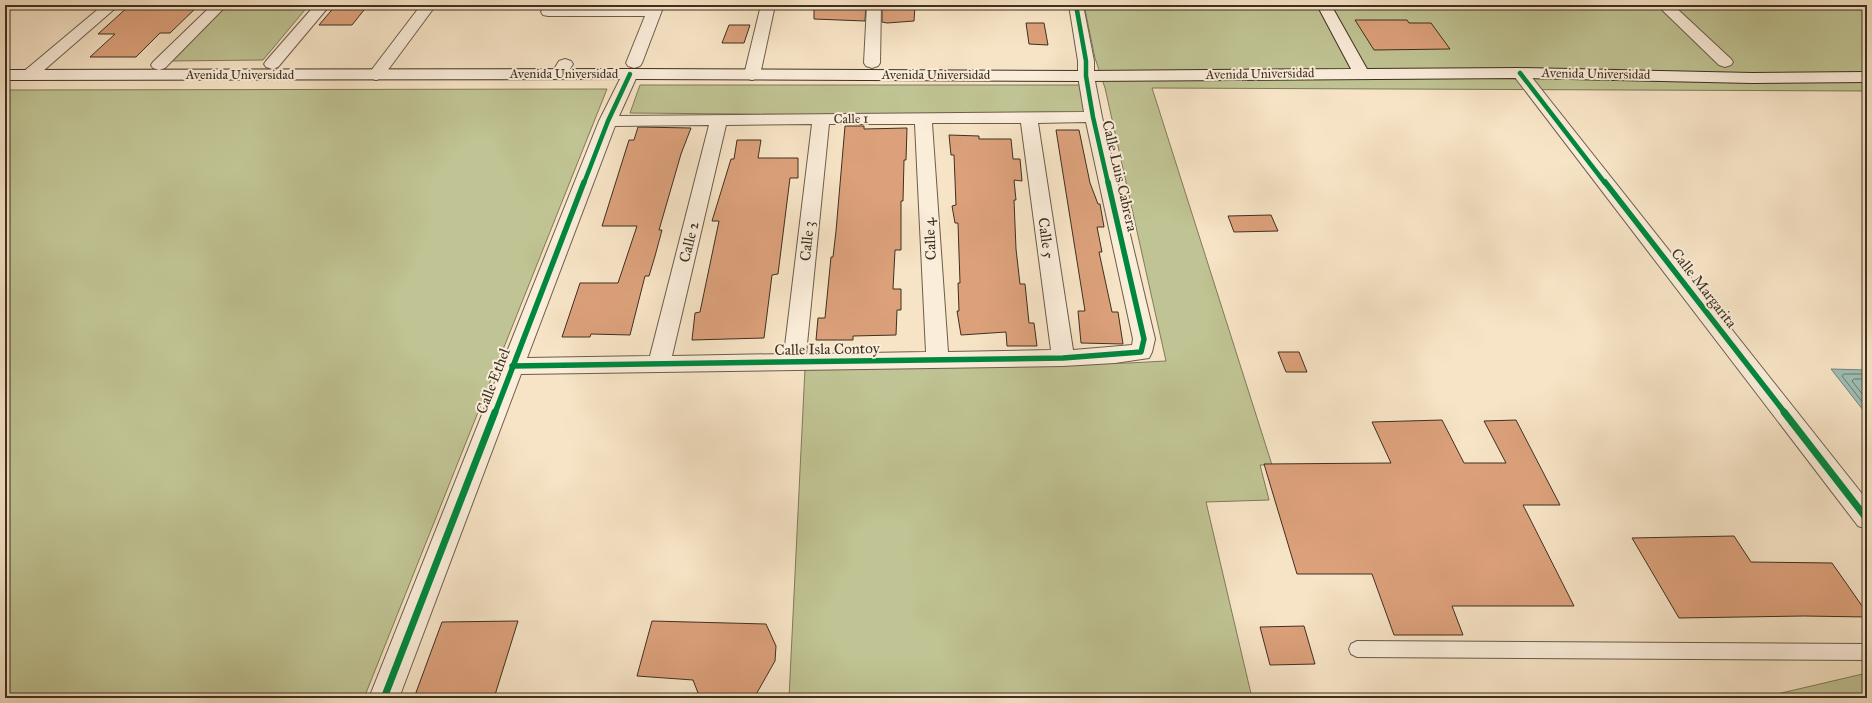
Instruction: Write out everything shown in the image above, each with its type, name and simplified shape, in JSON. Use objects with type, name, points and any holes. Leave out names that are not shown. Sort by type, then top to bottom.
[{"type":"street","points":[[29,75],[112,5]]},
{"type":"street","points":[[159,64],[220,5]]},
{"type":"street","points":[[272,64],[323,5]]},
{"type":"street","points":[[380,70],[429,5]]},
{"type":"street","points":[[552,5],[548,12],[656,8]]},
{"type":"street","points":[[754,69],[768,5]]},
{"type":"street","points":[[872,63],[874,5]]},
{"type":"street","name":"Calle Luis Cabrera","points":[[1076,5],[1094,117],[1144,339],[1141,352]]},
{"type":"street","points":[[1324,5],[1358,67]]},
{"type":"street","name":"Avenida Universidad","points":[[5,75],[380,70],[1358,67],[1733,62],[1664,5]]},
{"type":"street","name":"Calle Ethel","points":[[384,698],[608,121],[632,69],[656,8]]},
{"type":"street","name":"Avenida Universidad","points":[[754,69],[872,63],[1086,68]]},
{"type":"street","name":"Avenida Universidad","points":[[5,64],[272,64],[380,70]]},
{"type":"street","name":"Avenida Universidad","points":[[1358,67],[1520,73],[1752,78],[1867,77]]},
{"type":"street","name":"Calle Margarita","points":[[1520,73],[1867,518]]},
{"type":"street","name":"Calle 1","points":[[608,121],[1094,117]]},
{"type":"street","name":"Calle 5","points":[[1029,118],[1062,358]]},
{"type":"street","name":"Calle 4","points":[[923,119],[937,360]]},
{"type":"street","name":"Calle 2","points":[[659,364],[719,120]]},
{"type":"street","name":"Calle 3","points":[[794,362],[821,120]]},
{"type":"street","name":"Calle Isla Contoy","points":[[512,366],[1062,358],[1141,352]]},
{"type":"lane","points":[[1357,649],[1867,652]]},
{"type":"green space","points":[[227,5],[309,5],[263,60],[171,61]]},
{"type":"green space","points":[[1084,5],[1867,5],[1867,91],[1152,88],[1272,465],[1260,465],[1269,500],[1206,502],[1252,698],[789,698],[805,368],[1129,363],[1166,361],[1105,88],[1095,58]]},
{"type":"green space","points":[[640,85],[1079,85],[1086,113],[856,115],[630,113]]},
{"type":"green space","points":[[607,89],[364,698],[5,698],[5,90]]},
{"type":"green space","points":[[1867,673],[1867,698],[1760,698]]},
{"type":"water","points":[[1831,369],[1867,370],[1867,415]]},
{"type":"building","points":[[130,5],[199,5],[170,33],[160,33],[136,57],[90,57],[115,34],[98,34]]},
{"type":"building","points":[[336,5],[368,5],[352,25],[319,25]]},
{"type":"building","points":[[814,5],[866,5],[865,21],[814,19]]},
{"type":"building","points":[[882,5],[915,5],[914,21],[882,22]]},
{"type":"building","points":[[1355,20],[1407,20],[1409,23],[1431,23],[1450,49],[1374,50]]},
{"type":"building","points":[[1026,23],[1044,23],[1048,45],[1029,44]]},
{"type":"building","points":[[729,25],[750,25],[744,43],[722,43]]},
{"type":"building","points":[[845,126],[864,126],[864,129],[907,128],[906,160],[904,160],[903,201],[901,201],[901,250],[895,250],[893,289],[901,289],[901,310],[897,310],[896,335],[853,336],[853,340],[816,340],[818,318],[825,318],[831,257],[833,257],[836,231]]},
{"type":"building","points":[[638,127],[691,128],[681,154],[659,230],[662,230],[649,276],[645,276],[630,335],[591,334],[590,337],[562,337],[580,283],[618,283],[637,226],[602,226],[629,140],[634,140]]},
{"type":"building","points":[[1056,130],[1079,130],[1090,183],[1098,204],[1100,204],[1104,227],[1097,227],[1102,252],[1099,252],[1112,312],[1118,312],[1123,344],[1081,343],[1078,311],[1085,311]]},
{"type":"building","points":[[949,135],[979,136],[979,139],[1011,139],[1013,159],[1020,159],[1022,181],[1014,180],[1016,200],[1014,200],[1016,249],[1020,284],[1025,284],[1029,323],[1034,323],[1037,346],[1007,346],[1006,332],[961,335],[957,311],[959,311],[958,283],[960,283],[958,223],[955,223],[952,206],[956,205],[954,155],[951,155]]},
{"type":"building","points":[[737,140],[761,140],[758,158],[798,158],[798,178],[790,178],[778,274],[772,275],[764,338],[692,340],[695,313],[700,312],[719,221],[712,221],[731,159],[734,159]]},
{"type":"building","points":[[1271,215],[1278,231],[1234,232],[1228,216]]},
{"type":"building","points":[[1278,352],[1299,352],[1307,372],[1286,372]]},
{"type":"building","points":[[1442,420],[1464,463],[1506,463],[1484,421],[1516,420],[1560,505],[1523,505],[1574,606],[1452,606],[1463,635],[1394,635],[1372,574],[1297,574],[1264,464],[1391,463],[1372,422]]},
{"type":"building","points":[[1734,536],[1751,562],[1832,563],[1867,613],[1867,617],[1804,616],[1679,618],[1632,538]]},
{"type":"building","points":[[518,621],[494,698],[414,698],[442,622]]},
{"type":"building","points":[[652,621],[766,624],[776,646],[775,661],[754,698],[700,698],[693,680],[637,676]]},
{"type":"building","points":[[1304,626],[1315,664],[1270,665],[1260,627]]},
{"type":"cycle path","points":[[512,366],[1063,358],[1141,352],[1144,339],[1093,117],[1086,76],[1086,61],[1076,5]]},
{"type":"cycle path","points":[[1520,73],[1867,519]]},
{"type":"cycle path","points":[[384,698],[608,121],[630,74]]}]
